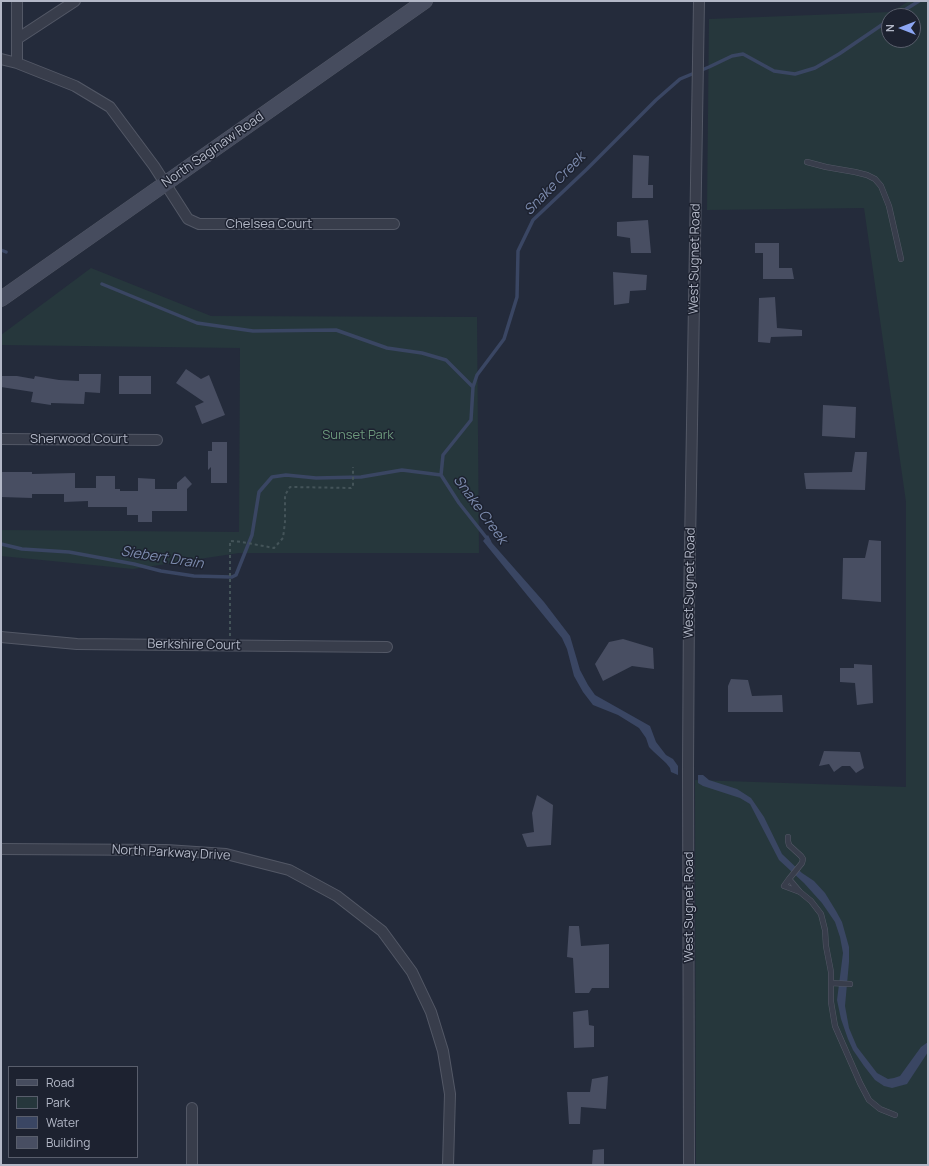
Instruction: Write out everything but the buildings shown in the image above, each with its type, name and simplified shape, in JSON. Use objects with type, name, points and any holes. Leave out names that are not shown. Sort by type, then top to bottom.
[{"type":"main road","name":"North Saginaw Road","points":[[1,299],[425,1]]},
{"type":"street","points":[[17,1],[17,63]]},
{"type":"street","points":[[17,39],[75,1]]},
{"type":"street","name":"West Sugnet Road","points":[[690,1165],[688,776],[689,606],[699,1]]},
{"type":"street","name":"Chelsea Court","points":[[1,59],[17,63],[75,86],[110,107],[152,163],[188,219],[199,224],[394,224]]},
{"type":"street","name":"Sherwood Court","points":[[1,439],[157,440]]},
{"type":"street","name":"Berkshire Court","points":[[1,637],[77,644],[387,647]]},
{"type":"street","name":"North Parkway Drive","points":[[1,849],[166,850],[226,854],[289,870],[336,896],[382,931],[412,972],[431,1012],[443,1051],[450,1094],[448,1165]]},
{"type":"street","points":[[192,1108],[192,1165]]},
{"type":"lane","points":[[807,162],[826,167],[872,174],[886,195],[901,260]]},
{"type":"lane","points":[[788,837],[788,842],[790,845],[803,859],[802,863],[784,886],[800,892],[811,901],[821,914],[832,972],[831,1002],[835,1026],[869,1100],[880,1109],[895,1115]]},
{"type":"lane","points":[[831,983],[850,984]]},
{"type":"path","points":[[230,645],[230,541],[274,548],[283,538],[285,522],[285,495],[290,487],[351,488],[353,487],[353,467]]},
{"type":"green space","points":[[909,1],[928,1],[928,1165],[696,1165],[695,780],[906,787],[906,502],[864,208],[707,210],[709,19],[881,12],[881,48],[921,48],[921,8],[898,8]]},
{"type":"green space","name":"Sunset Park","points":[[91,268],[211,316],[477,317],[479,553],[239,553],[133,569],[1,556],[1,530],[239,532],[240,348],[1,345],[1,335]]},
{"type":"water","points":[[488,535],[492,543],[544,602],[570,636],[580,670],[595,695],[650,726],[656,742],[666,755],[673,759],[678,766],[678,775],[671,772],[666,763],[649,747],[646,738],[639,728],[618,715],[593,705],[583,692],[574,676],[567,649],[562,638],[483,541]]},
{"type":"water","points":[[698,775],[703,775],[709,780],[737,789],[751,798],[764,817],[782,854],[802,873],[814,881],[825,893],[836,911],[842,922],[849,947],[845,1006],[849,1028],[857,1047],[877,1073],[888,1079],[900,1076],[921,1047],[928,1042],[928,1052],[907,1084],[892,1088],[884,1086],[875,1080],[853,1050],[848,1039],[841,1019],[837,1000],[843,953],[835,922],[822,903],[804,883],[779,860],[750,804],[740,798],[703,786],[698,783]]},
{"type":"waterway","name":"Snake Creek","points":[[908,8],[919,1]]},
{"type":"waterway","name":"Snake Creek","points":[[489,541],[459,503],[441,475],[443,455],[471,420],[473,387],[477,375],[504,339],[517,297],[518,251],[533,220],[587,169],[656,100],[680,79],[732,56],[743,54],[774,71],[795,74],[815,68],[839,54],[881,25]]},
{"type":"waterway","points":[[1,250],[6,252]]},
{"type":"waterway","points":[[102,284],[197,323],[253,331],[336,330],[387,348],[422,353],[446,360],[473,387]]},
{"type":"waterway","name":"Siebert Drain","points":[[1,544],[22,549],[69,552],[134,564],[161,571],[194,576],[232,577],[236,575],[252,535],[259,492],[272,477],[286,475],[316,478],[361,477],[402,470],[441,475]]}]
